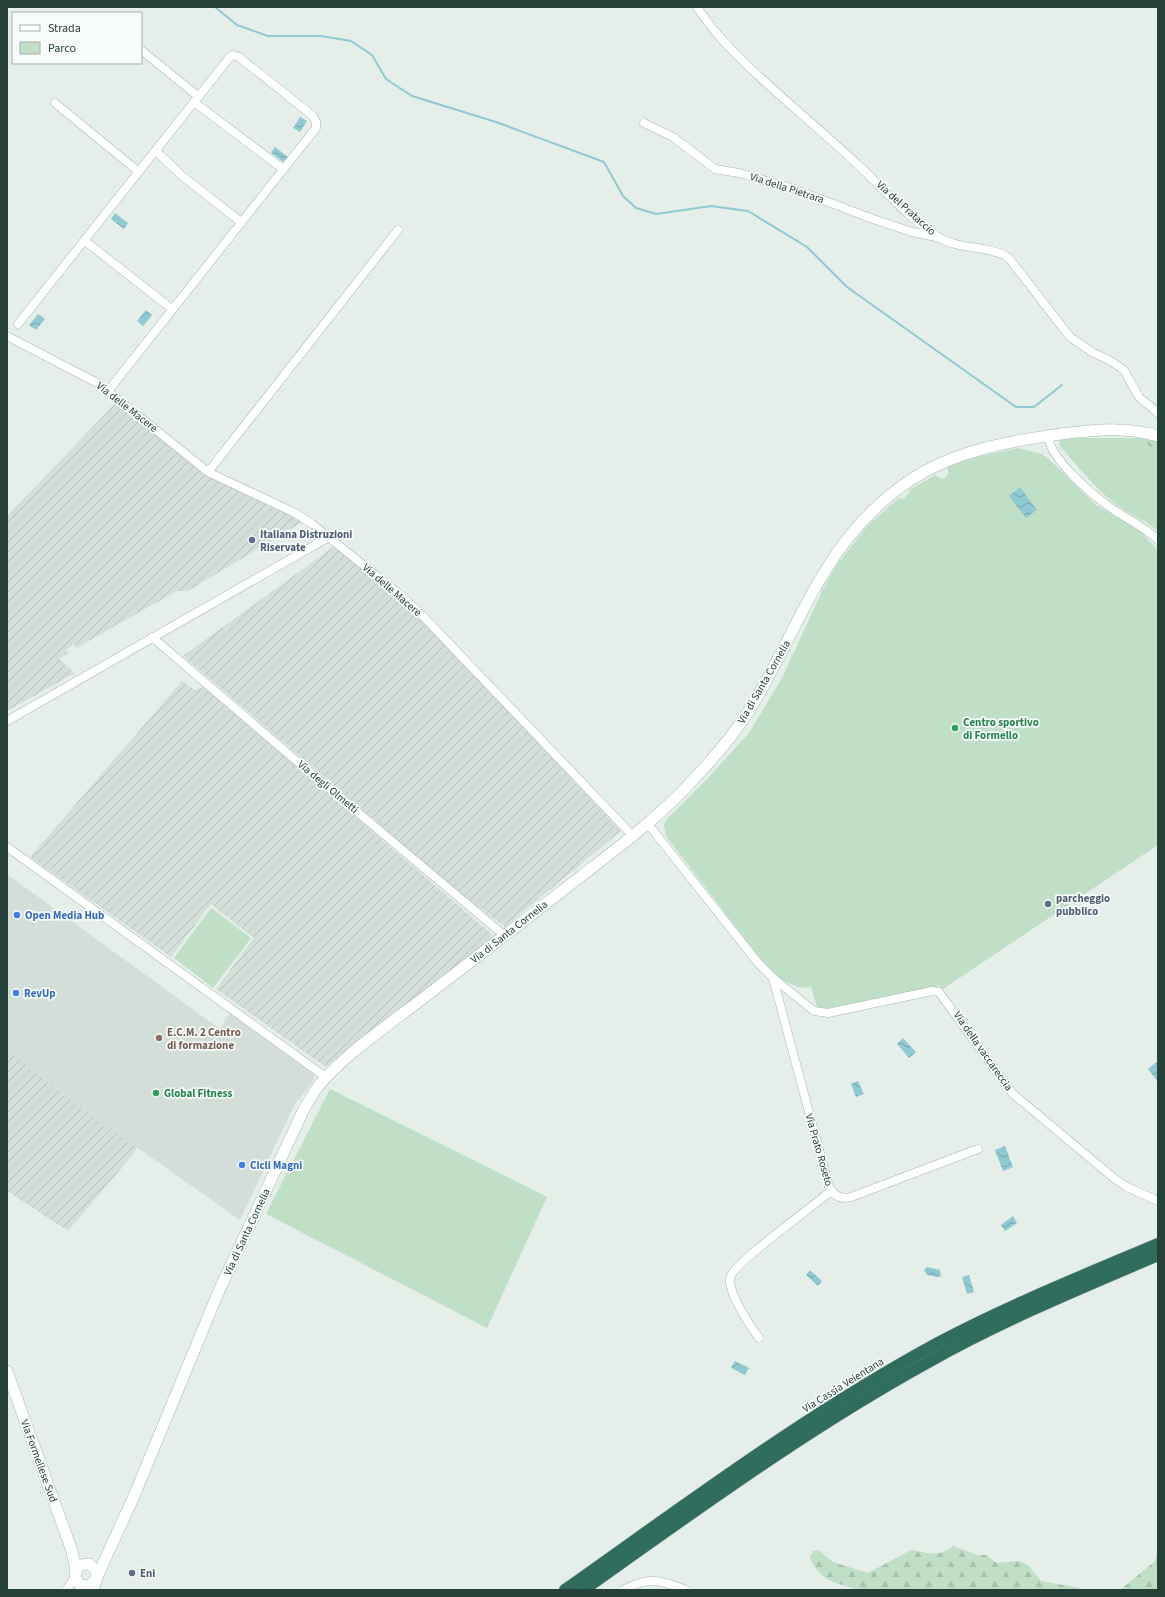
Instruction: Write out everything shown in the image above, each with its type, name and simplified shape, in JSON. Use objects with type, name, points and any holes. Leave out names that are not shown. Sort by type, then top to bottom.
[{"type":"highway","name":"Via Cassia Veientana","points":[[565,1590],[730,1473],[832,1407],[907,1361],[986,1319],[1158,1244]]},
{"type":"highway","name":"Via Cassia Veientana","points":[[583,1590],[756,1468],[839,1414],[909,1372],[958,1345],[1016,1317],[1158,1255]]},
{"type":"street","name":"Via del Prataccio","points":[[697,7],[718,36],[750,68],[939,238],[956,244],[995,250],[1008,257],[1070,337],[1092,352],[1109,360],[1124,370],[1139,397],[1158,413]]},
{"type":"street","points":[[142,51],[197,99],[283,169]]},
{"type":"street","points":[[18,324],[229,58],[235,55],[313,116],[316,122],[314,131],[108,391]]},
{"type":"street","points":[[55,103],[139,172]]},
{"type":"street","name":"Via della Pietrara","points":[[644,123],[672,137],[715,169],[739,173],[794,189],[873,219],[912,232],[939,238]]},
{"type":"street","points":[[156,151],[179,173],[241,222]]},
{"type":"street","points":[[208,472],[398,230]]},
{"type":"street","points":[[85,241],[172,309]]},
{"type":"street","name":"Via delle Macere","points":[[7,336],[94,381],[208,472],[311,522],[398,593],[422,615],[633,836]]},
{"type":"street","name":"Via di Santa Cornelia","points":[[84,1580],[107,1553],[134,1496],[225,1280],[304,1109],[318,1086],[374,1036],[648,824],[692,782],[741,723],[770,675],[822,575],[848,537],[867,515],[900,488],[937,466],[994,446],[1048,436],[1108,429],[1138,431],[1158,436]]},
{"type":"street","points":[[1048,436],[1048,444],[1063,463],[1088,489],[1107,506],[1150,532],[1158,540]]},
{"type":"street","points":[[7,720],[329,537]]},
{"type":"street","name":"Via degli Olmetti","points":[[152,638],[298,763],[505,936]]},
{"type":"street","name":"Via Prato Roseto","points":[[648,824],[750,954],[773,978],[809,1006]]},
{"type":"street","points":[[7,847],[327,1078]]},
{"type":"street","name":"Via Prato Roseto","points":[[773,978],[831,1191],[841,1198],[851,1197],[978,1149]]},
{"type":"street","name":"Via della vaccareccia","points":[[809,1006],[817,1012],[828,1014],[932,991],[939,992],[1012,1093],[1114,1179],[1127,1187],[1158,1201]]},
{"type":"street","points":[[759,1338],[749,1324],[731,1289],[730,1281],[732,1273],[753,1252],[831,1191]]},
{"type":"street","name":"Via Formellese Sud","points":[[7,1371],[84,1580]]},
{"type":"street","points":[[66,1590],[84,1580]]},
{"type":"street","points":[[623,1590],[635,1583],[651,1580],[672,1584],[686,1590]]},
{"type":"shaded area","points":[[115,404],[121,405],[203,472],[304,521],[188,591],[177,591],[76,648],[74,644],[66,650],[68,653],[59,659],[75,673],[7,711],[7,516]]},
{"type":"shaded area","points":[[336,545],[412,609],[621,831],[505,927],[450,885],[183,656]]},
{"type":"shaded area","points":[[182,681],[195,690],[204,687],[494,936],[326,1067],[216,989],[254,938],[211,904],[171,957],[30,857]]},
{"type":"shaded area","points":[[7,874],[220,1029],[230,1013],[314,1074],[313,1081],[294,1106],[240,1220],[84,1110],[7,1050]]},
{"type":"shaded area","points":[[7,1050],[84,1110],[137,1147],[131,1157],[68,1231],[7,1191]]},
{"type":"green space","points":[[1061,438],[1142,438],[1158,456],[1158,532],[1146,522],[1117,505],[1099,490],[1059,445]]},
{"type":"green space","points":[[1142,438],[1158,442],[1158,456]]},
{"type":"green space","name":"Centro sportivo di Formello","points":[[1018,448],[1042,454],[1096,505],[1140,531],[1158,550],[1158,845],[943,989],[939,986],[818,1010],[811,987],[803,988],[787,982],[773,971],[755,952],[666,836],[664,825],[666,820],[708,778],[749,733],[782,678],[824,587],[837,565],[868,525],[899,498],[903,499],[910,492],[909,490],[935,475],[942,479],[948,475],[948,466],[977,457]]},
{"type":"green space","points":[[211,908],[251,938],[213,988],[174,958]]},
{"type":"green space","points":[[330,1089],[547,1197],[487,1328],[266,1214]]},
{"type":"green space","points":[[953,1546],[977,1555],[986,1555],[997,1563],[1019,1561],[1028,1565],[1041,1581],[1090,1590],[857,1590],[835,1583],[824,1577],[810,1558],[813,1551],[818,1550],[833,1562],[868,1573],[911,1550],[933,1554],[947,1550]]},
{"type":"green space","points":[[1158,1553],[1158,1590],[1120,1590],[1154,1562]]},
{"type":"water","points":[[300,117],[307,121],[300,132],[293,128]]},
{"type":"water","points":[[275,147],[288,157],[283,162],[271,153]]},
{"type":"water","points":[[115,213],[128,223],[124,229],[111,219]]},
{"type":"water","points":[[146,310],[152,315],[143,326],[137,321]]},
{"type":"water","points":[[38,314],[45,319],[36,330],[29,325]]},
{"type":"water","points":[[1020,487],[1037,510],[1026,518],[1009,496]]},
{"type":"water","points":[[903,1038],[916,1052],[909,1058],[897,1044]]},
{"type":"water","points":[[1158,1061],[1158,1080],[1157,1081],[1148,1069]]},
{"type":"water","points":[[858,1081],[864,1094],[856,1097],[851,1084]]},
{"type":"water","points":[[1005,1146],[1013,1167],[1003,1171],[995,1150]]},
{"type":"water","points":[[1013,1216],[1017,1223],[1005,1231],[1001,1225]]},
{"type":"water","points":[[927,1267],[940,1270],[941,1276],[938,1277],[927,1275],[924,1270]]},
{"type":"water","points":[[810,1270],[822,1281],[818,1286],[806,1275]]},
{"type":"water","points":[[969,1275],[974,1292],[967,1294],[962,1277]]},
{"type":"water","points":[[735,1361],[749,1368],[745,1375],[731,1368]]},
{"type":"waterway","points":[[215,7],[237,25],[268,36],[321,36],[351,41],[372,55],[386,79],[412,96],[496,122],[604,162],[623,196],[636,208],[656,214],[711,206],[748,211],[807,247],[847,287],[1016,407],[1034,407],[1062,385]]},
{"type":"place","name":"Italiana Distruzioni Riservate","points":[[252,540]]},
{"type":"place","name":"Centro sportivo di Formello","points":[[955,728]]},
{"type":"place","name":"parcheggio pubblico","points":[[1048,904]]},
{"type":"place","name":"Open Media Hub","points":[[17,915]]},
{"type":"place","name":"RevUp","points":[[16,993]]},
{"type":"place","name":"E.C.M. 2 Centro di formazione","points":[[159,1038]]},
{"type":"place","name":"Global Fitness","points":[[156,1093]]},
{"type":"place","name":"Cicli Magni","points":[[242,1165]]},
{"type":"place","name":"Eni","points":[[132,1573]]}]
